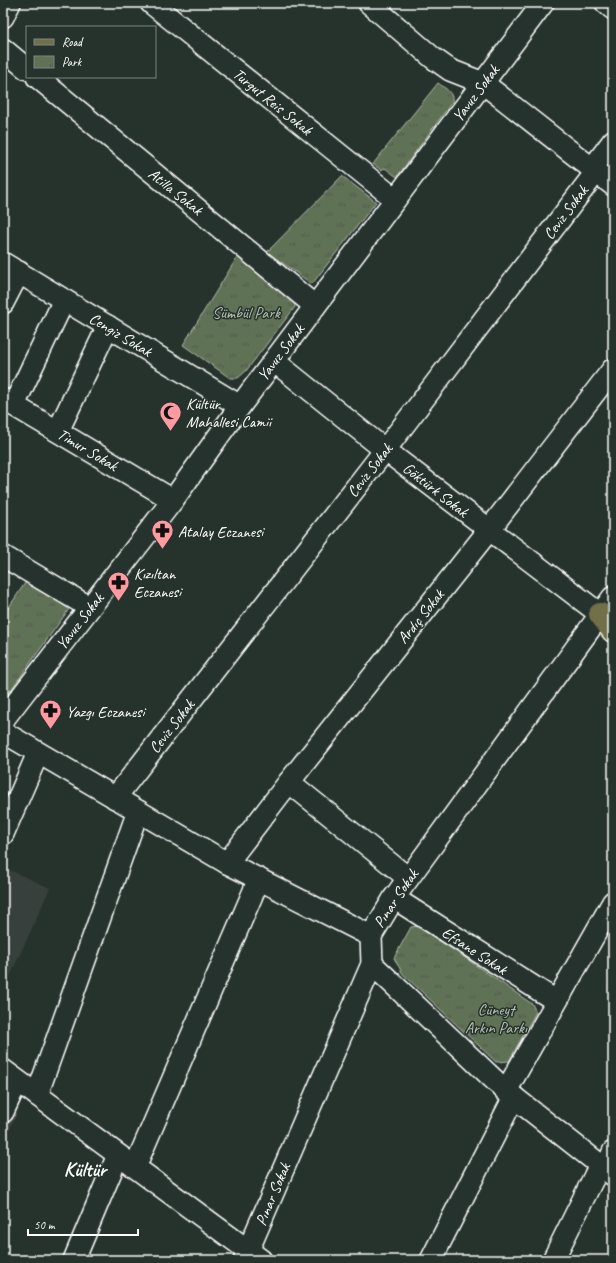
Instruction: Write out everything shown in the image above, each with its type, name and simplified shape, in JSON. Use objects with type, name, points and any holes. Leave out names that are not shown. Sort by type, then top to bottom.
[{"type":"street","points":[[3,17],[10,3]]},
{"type":"street","name":"Turgut Reis Sokak","points":[[151,3],[395,200]]},
{"type":"street","points":[[368,3],[433,58],[450,70],[483,83],[613,185]]},
{"type":"street","name":"Yavuz Sokak","points":[[3,720],[173,500],[274,360],[543,3]]},
{"type":"street","points":[[606,3],[613,8]]},
{"type":"street","points":[[3,49],[26,68]]},
{"type":"street","name":"Atilla Sokak","points":[[38,78],[315,306]]},
{"type":"street","name":"Ceviz Sokak","points":[[115,798],[385,450],[594,170],[613,141]]},
{"type":"street","points":[[3,303],[11,268]]},
{"type":"street","name":"Cengiz Sokak","points":[[11,268],[240,406]]},
{"type":"street","points":[[8,402],[64,300]]},
{"type":"street","points":[[58,431],[108,326]]},
{"type":"street","name":"Göktürk Sokak","points":[[274,360],[385,450],[607,622]]},
{"type":"street","name":"Ardıç Sokak","points":[[227,863],[288,782],[489,530],[613,369]]},
{"type":"street","name":"Timur Sokak","points":[[8,402],[173,500]]},
{"type":"street","points":[[3,556],[89,607]]},
{"type":"street","name":"Pınar Sokak","points":[[251,1257],[372,964],[371,936],[408,878],[607,622],[613,596]]},
{"type":"street","points":[[3,732],[227,863],[371,936]]},
{"type":"street","points":[[3,834],[38,753]]},
{"type":"street","points":[[288,782],[408,878]]},
{"type":"street","points":[[37,1095],[138,811]]},
{"type":"street","points":[[74,1260],[126,1161],[259,879]]},
{"type":"street","name":"Efsane Sokak","points":[[394,898],[556,1001]]},
{"type":"street","points":[[431,1260],[556,1001],[613,902]]},
{"type":"street","points":[[372,964],[510,1094],[608,1165],[553,1260]]},
{"type":"street","points":[[3,1112],[10,1076],[126,1161],[251,1257]]},
{"type":"shaded area","points":[[3,867],[50,888],[3,992]]},
{"type":"shaded area","points":[[3,1087],[22,1101],[3,1145]]},
{"type":"green space","points":[[438,83],[450,93],[452,96],[452,102],[397,177],[385,168],[381,170],[373,164]]},
{"type":"green space","name":"Sümbül Park","points":[[342,176],[376,202],[312,284],[267,252]]},
{"type":"green space","name":"Sümbül Park","points":[[238,256],[294,300],[295,307],[246,371],[238,378],[230,378],[183,345]]},
{"type":"green space","points":[[27,580],[69,609],[3,701],[3,616]]},
{"type":"green space","name":"Cüneyt Arkın Parkı","points":[[419,926],[532,1004],[536,1012],[509,1061],[496,1062],[403,974],[394,958],[411,927]]},
{"type":"place","name":"Kültür Mahallesi Camii","points":[[170,432]]},
{"type":"place","name":"Atalay Eczanesi","points":[[163,550]]},
{"type":"place","name":"Kızıltan Eczanesi","points":[[119,602]]},
{"type":"place","name":"Yazgı Eczanesi","points":[[50,730]]},
{"type":"district","name":"Kültür","points":[[85,1169]]}]
